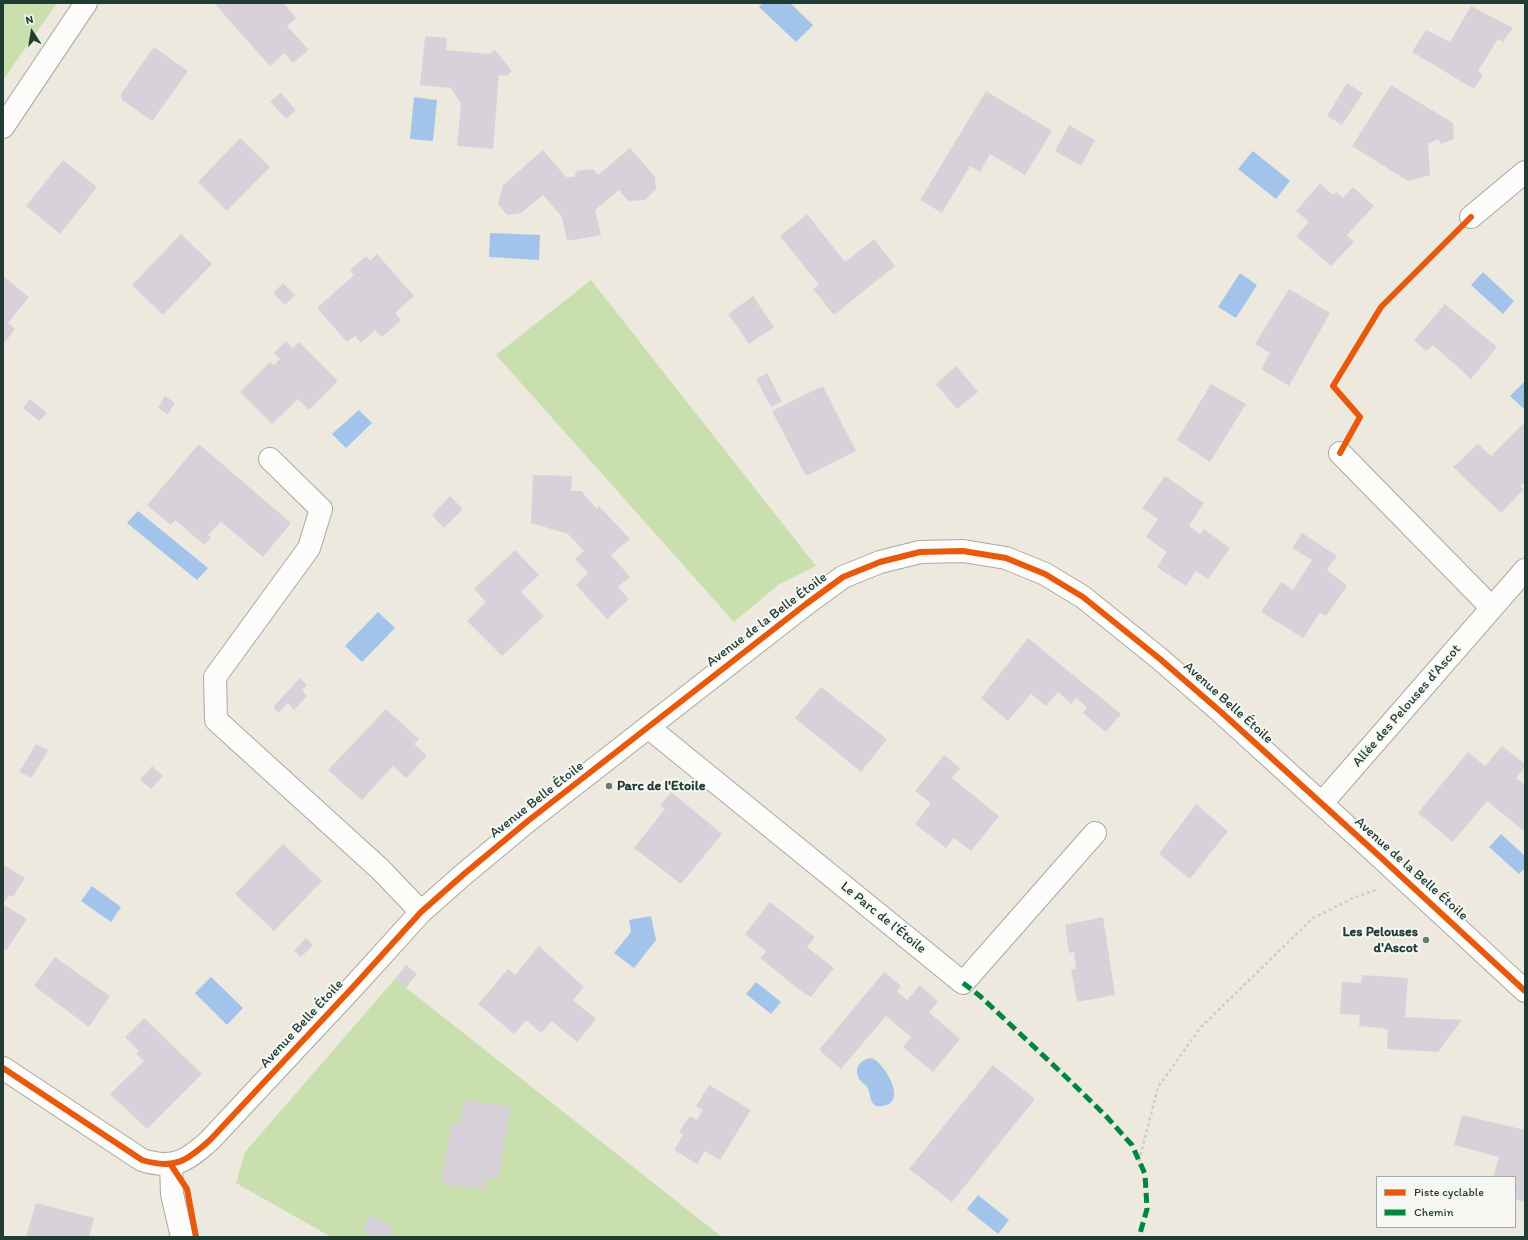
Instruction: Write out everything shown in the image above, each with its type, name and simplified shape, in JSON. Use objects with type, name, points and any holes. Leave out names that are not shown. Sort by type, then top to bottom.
[{"type":"street","points":[[3,127],[86,3]]},
{"type":"street","points":[[1471,217],[1525,172]]},
{"type":"street","points":[[1340,453],[1492,608]]},
{"type":"street","points":[[270,460],[321,509],[309,548],[215,677],[216,720],[381,870],[420,912]]},
{"type":"street","name":"Avenue de la Belle Étoile","points":[[598,767],[806,604],[843,577],[880,562],[920,552],[963,551],[1006,558],[1045,574],[1083,597],[1160,659]]},
{"type":"street","name":"Allée des Pelouses d'Ascot","points":[[1322,804],[1525,570]]},
{"type":"street","name":"Avenue Belle Étoile","points":[[1160,659],[1280,766]]},
{"type":"street","name":"Le Parc de l'Étoile","points":[[648,727],[963,983],[1095,833]]},
{"type":"street","name":"Avenue de la Belle Étoile","points":[[1280,766],[1390,865],[1525,991]]},
{"type":"street","name":"Avenue Belle Étoile","points":[[3,1068],[142,1160],[156,1165],[171,1164],[183,1161],[194,1155],[210,1140],[353,987],[420,912],[482,859],[598,767]]},
{"type":"street","points":[[171,1164],[172,1194],[182,1237]]},
{"type":"path","points":[[1139,1161],[1158,1087],[1202,1026],[1313,918],[1353,898],[1382,888],[1390,865]]},
{"type":"green space","points":[[3,3],[57,3],[3,80]]},
{"type":"green space","points":[[591,280],[816,566],[778,585],[734,622],[496,355]]},
{"type":"green space","points":[[395,979],[722,1237],[331,1237],[236,1183],[245,1152]]},
{"type":"water","points":[[763,3],[790,3],[813,25],[796,42],[759,7]]},
{"type":"water","points":[[414,97],[437,100],[433,141],[410,139]]},
{"type":"water","points":[[1253,151],[1290,181],[1276,199],[1238,169]]},
{"type":"water","points":[[490,233],[540,235],[539,260],[489,257]]},
{"type":"water","points":[[1483,272],[1514,301],[1503,314],[1471,285]]},
{"type":"water","points":[[1240,273],[1257,285],[1236,318],[1218,307]]},
{"type":"water","points":[[1525,381],[1525,410],[1510,396]]},
{"type":"water","points":[[359,410],[372,423],[346,448],[332,434]]},
{"type":"water","points":[[138,511],[208,568],[197,580],[127,523]]},
{"type":"water","points":[[378,612],[395,628],[362,662],[345,646]]},
{"type":"water","points":[[1501,834],[1525,856],[1525,868],[1519,874],[1489,847]]},
{"type":"water","points":[[92,886],[121,907],[111,922],[81,901]]},
{"type":"water","points":[[651,916],[656,940],[634,968],[614,953],[631,932],[629,920]]},
{"type":"water","points":[[211,977],[243,1008],[227,1025],[195,993]]},
{"type":"water","points":[[756,982],[781,1002],[771,1014],[746,994]]},
{"type":"water","points":[[871,1058],[876,1060],[886,1071],[893,1086],[893,1099],[887,1105],[878,1106],[872,1103],[869,1090],[858,1076],[857,1069],[860,1063]]},
{"type":"water","points":[[978,1195],[1009,1220],[998,1234],[967,1209]]},
{"type":"building","points":[[214,3],[284,3],[296,18],[287,26],[309,50],[293,63],[284,53],[270,66]]},
{"type":"building","points":[[1471,6],[1513,28],[1503,42],[1498,39],[1478,71],[1483,75],[1474,89],[1412,52],[1426,30],[1450,42]]},
{"type":"building","points":[[425,36],[447,38],[446,50],[489,54],[495,50],[512,71],[507,76],[499,75],[493,149],[457,146],[461,104],[451,88],[420,85]]},
{"type":"building","points":[[154,47],[188,71],[152,121],[122,100],[121,94]]},
{"type":"building","points":[[1347,83],[1363,93],[1342,125],[1327,116]]},
{"type":"building","points":[[1391,85],[1453,123],[1454,139],[1441,144],[1438,139],[1428,144],[1430,175],[1408,181],[1352,146]]},
{"type":"building","points":[[986,91],[1052,131],[1025,175],[990,154],[980,172],[970,166],[942,213],[920,200]]},
{"type":"building","points":[[281,93],[296,110],[286,119],[270,101]]},
{"type":"building","points":[[1069,125],[1095,140],[1081,166],[1055,151]]},
{"type":"building","points":[[240,138],[270,167],[227,211],[198,182]]},
{"type":"building","points":[[630,148],[655,177],[656,189],[645,200],[628,201],[619,190],[595,210],[601,235],[567,241],[562,217],[543,195],[521,213],[507,215],[498,204],[503,185],[543,150],[566,177],[574,177],[577,171],[593,169],[598,175]]},
{"type":"building","points":[[63,160],[97,187],[60,234],[26,206]]},
{"type":"building","points":[[1320,183],[1333,195],[1336,192],[1343,198],[1353,187],[1374,206],[1347,235],[1354,242],[1331,266],[1296,236],[1309,222],[1296,211]]},
{"type":"building","points":[[807,214],[845,262],[874,239],[895,266],[834,315],[813,289],[819,285],[780,236]]},
{"type":"building","points":[[181,234],[212,264],[163,315],[132,285]]},
{"type":"building","points":[[377,254],[414,296],[395,313],[401,320],[382,337],[375,330],[361,343],[355,336],[347,342],[317,308],[354,275],[350,270],[366,256],[370,261]]},
{"type":"building","points":[[3,276],[29,297],[8,323],[15,329],[3,345]]},
{"type":"building","points":[[283,283],[295,295],[285,305],[273,293]]},
{"type":"building","points":[[1289,289],[1330,313],[1289,386],[1261,369],[1270,353],[1255,344]]},
{"type":"building","points":[[753,296],[774,327],[749,344],[728,314]]},
{"type":"building","points":[[1445,304],[1497,347],[1471,379],[1433,345],[1426,351],[1414,340]]},
{"type":"building","points":[[286,341],[292,348],[299,342],[338,381],[309,410],[298,399],[272,424],[240,392],[270,362],[274,365],[280,359],[274,353]]},
{"type":"building","points":[[956,366],[978,392],[957,409],[936,384]]},
{"type":"building","points":[[767,373],[782,401],[771,407],[756,379]]},
{"type":"building","points":[[1211,384],[1246,404],[1210,462],[1177,440]]},
{"type":"building","points":[[823,386],[856,451],[806,476],[772,411]]},
{"type":"building","points":[[165,396],[175,403],[168,414],[158,408]]},
{"type":"building","points":[[30,399],[47,413],[39,421],[23,408]]},
{"type":"building","points":[[1525,422],[1525,482],[1520,486],[1524,489],[1501,513],[1453,467],[1478,444],[1491,456]]},
{"type":"building","points":[[199,444],[291,523],[263,557],[221,522],[208,535],[211,538],[204,545],[175,520],[171,525],[147,505]]},
{"type":"building","points":[[533,475],[572,476],[571,491],[581,491],[597,509],[599,506],[630,539],[611,555],[630,577],[618,587],[629,599],[607,619],[576,585],[588,573],[575,559],[584,551],[568,534],[531,523]]},
{"type":"building","points":[[1165,476],[1204,503],[1189,526],[1200,534],[1204,529],[1230,548],[1208,579],[1196,571],[1186,586],[1157,567],[1167,552],[1146,537],[1158,519],[1142,508]]},
{"type":"building","points":[[450,496],[463,509],[444,528],[432,515]]},
{"type":"building","points":[[1302,533],[1337,556],[1327,570],[1347,586],[1326,616],[1320,613],[1303,638],[1261,612],[1281,582],[1293,590],[1312,560],[1292,548]]},
{"type":"building","points":[[515,550],[539,575],[521,592],[544,616],[502,656],[467,621],[486,602],[474,589]]},
{"type":"building","points":[[1028,638],[1121,714],[1106,732],[1083,713],[1087,707],[1076,698],[1071,704],[1058,692],[1046,706],[1031,694],[1008,721],[981,698]]},
{"type":"building","points":[[300,678],[307,685],[302,690],[307,696],[294,710],[288,703],[278,713],[273,707]]},
{"type":"building","points":[[821,687],[887,739],[861,772],[795,718]]},
{"type":"building","points":[[386,709],[419,739],[414,744],[427,756],[406,778],[393,766],[362,800],[328,770]]},
{"type":"building","points":[[36,744],[48,750],[32,778],[19,772]]},
{"type":"building","points":[[1502,746],[1525,764],[1525,767],[1516,778],[1525,785],[1525,832],[1487,801],[1453,842],[1418,813],[1468,752],[1485,766]]},
{"type":"building","points":[[944,755],[960,768],[952,778],[999,816],[971,851],[954,838],[946,848],[915,824],[931,803],[915,791]]},
{"type":"building","points":[[152,766],[163,776],[151,789],[140,780]]},
{"type":"building","points":[[671,792],[722,834],[681,884],[634,848],[665,809],[660,806]]},
{"type":"building","points":[[1196,804],[1228,831],[1190,879],[1159,854]]},
{"type":"building","points":[[283,844],[322,881],[274,931],[235,894]]},
{"type":"building","points":[[3,865],[25,878],[13,897],[9,895],[3,904]]},
{"type":"building","points":[[770,902],[815,937],[807,947],[834,968],[811,997],[798,989],[760,958],[766,951],[745,934]]},
{"type":"building","points":[[3,904],[27,919],[6,951],[3,949]]},
{"type":"building","points":[[1103,917],[1115,995],[1077,1002],[1071,969],[1076,969],[1074,952],[1069,953],[1065,925]]},
{"type":"building","points":[[306,938],[313,945],[301,957],[294,951]]},
{"type":"building","points":[[539,946],[584,987],[573,1000],[596,1019],[577,1042],[552,1021],[541,1033],[526,1020],[514,1034],[478,1004],[508,969],[515,975]]},
{"type":"building","points":[[55,957],[110,996],[89,1027],[34,986]]},
{"type":"building","points":[[406,965],[417,974],[406,988],[395,979]]},
{"type":"building","points":[[884,972],[901,986],[897,991],[907,1000],[920,985],[938,1002],[929,1012],[960,1039],[933,1072],[903,1047],[911,1037],[886,1016],[841,1069],[819,1050]]},
{"type":"building","points":[[1362,975],[1408,978],[1405,1017],[1462,1020],[1438,1052],[1387,1049],[1388,1029],[1359,1026],[1360,1015],[1340,1014],[1342,982],[1361,983]]},
{"type":"building","points":[[144,1018],[202,1074],[147,1129],[110,1094],[144,1061],[136,1054],[139,1051],[125,1037]]},
{"type":"building","points":[[993,1065],[1035,1099],[952,1202],[909,1169]]},
{"type":"building","points":[[709,1085],[751,1110],[720,1160],[705,1151],[697,1164],[674,1150],[683,1135],[679,1132],[690,1116],[697,1120],[703,1110],[696,1106]]},
{"type":"building","points":[[464,1100],[511,1106],[498,1179],[487,1178],[485,1189],[441,1184],[452,1123],[460,1124]]},
{"type":"building","points":[[1462,1115],[1525,1130],[1525,1202],[1516,1199],[1516,1176],[1493,1176],[1499,1157],[1454,1145]]},
{"type":"building","points":[[36,1203],[94,1218],[89,1237],[26,1237]]},
{"type":"building","points":[[371,1215],[393,1227],[388,1237],[376,1237],[363,1230]]},
{"type":"marked path","points":[[963,983],[980,996],[1066,1077],[1105,1115],[1132,1145],[1145,1174],[1147,1209],[1139,1237]]},
{"type":"cycle path","points":[[1340,453],[1360,417],[1333,386],[1381,307],[1471,217]]},
{"type":"cycle path","points":[[3,1068],[142,1160],[153,1163],[172,1164],[187,1158],[210,1140],[421,912],[529,820],[806,604],[843,577],[880,562],[920,552],[963,551],[1006,558],[1045,574],[1083,597],[1160,659],[1221,712],[1525,991]]},
{"type":"cycle path","points":[[171,1165],[187,1189],[196,1237]]},
{"type":"place","name":"Parc de l'Etoile","points":[[609,786]]},
{"type":"place","name":"Les Pelouses d'Ascot","points":[[1426,940]]}]
